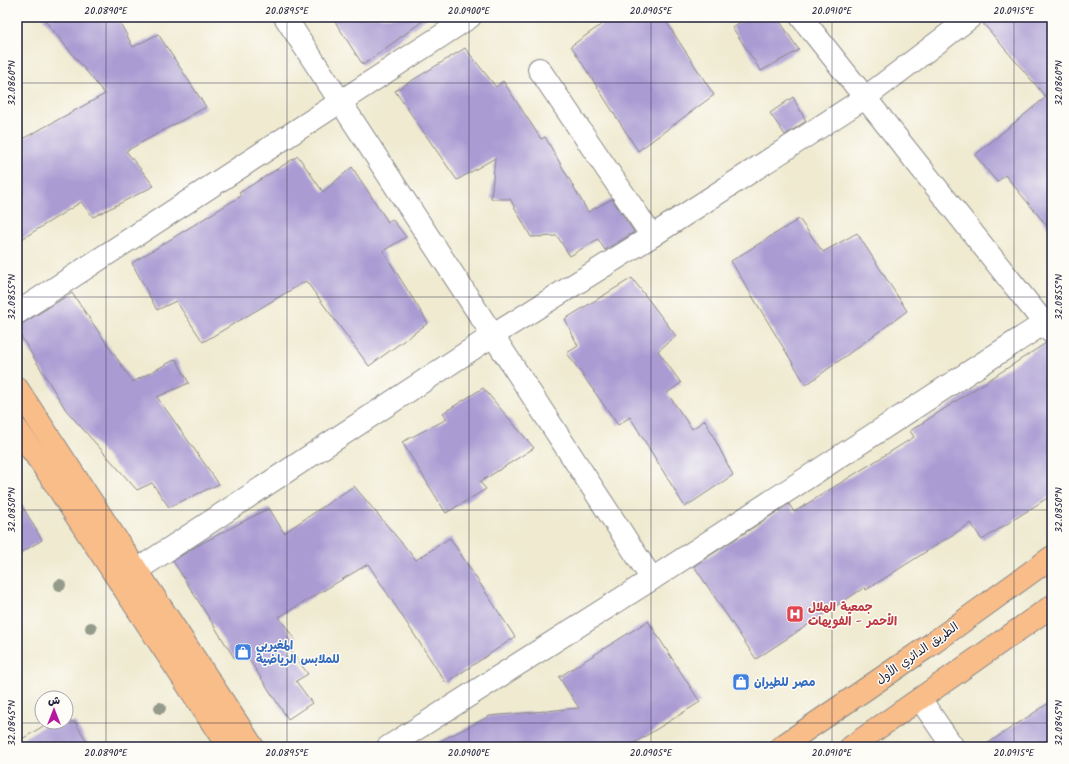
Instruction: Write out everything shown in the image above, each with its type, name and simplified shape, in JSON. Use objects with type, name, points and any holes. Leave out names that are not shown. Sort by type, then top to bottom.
[{"type":"main road","points":[[17,388],[253,747]]},
{"type":"main road","points":[[17,429],[48,473],[228,747]]},
{"type":"main road","name":"الطريق الدائري الأول","points":[[781,747],[933,643],[1052,557]]},
{"type":"main road","points":[[851,747],[1052,606]]},
{"type":"street","points":[[285,17],[339,102],[652,579]]},
{"type":"street","points":[[17,313],[470,17]]},
{"type":"street","points":[[388,747],[1049,325],[801,17]]},
{"type":"street","points":[[137,570],[492,336],[652,236],[866,96],[971,17]]},
{"type":"street","points":[[539,69],[652,236]]},
{"type":"street","points":[[920,699],[953,747]]},
{"type":"building","points":[[42,17],[117,17],[133,47],[158,34],[206,107],[126,151],[154,186],[93,217],[81,202],[17,242],[17,142],[105,94]]},
{"type":"building","points":[[332,17],[428,17],[363,65]]},
{"type":"building","points":[[612,17],[663,17],[714,95],[638,151],[571,46]]},
{"type":"building","points":[[750,17],[777,17],[799,50],[761,71],[732,27]]},
{"type":"building","points":[[983,17],[1052,17],[1052,232],[1005,175],[997,182],[975,155],[1046,97],[982,22]]},
{"type":"building","points":[[465,48],[496,87],[503,81],[541,139],[545,137],[588,212],[612,199],[634,232],[605,250],[598,239],[570,256],[557,236],[531,237],[510,199],[491,199],[495,158],[457,180],[395,91]]},
{"type":"building","points":[[793,97],[806,121],[785,135],[770,113]]},
{"type":"building","points":[[298,156],[323,192],[352,167],[388,222],[392,219],[406,237],[383,251],[428,323],[369,366],[306,281],[203,342],[176,301],[157,310],[132,263],[241,196],[239,193]]},
{"type":"building","points":[[799,219],[823,252],[857,233],[907,311],[806,385],[731,261]]},
{"type":"building","points":[[632,278],[676,336],[658,351],[681,383],[667,393],[692,429],[705,420],[733,475],[685,507],[630,417],[618,425],[567,353],[578,346],[565,319]]},
{"type":"building","points":[[72,293],[133,382],[176,359],[189,383],[157,397],[219,484],[169,507],[152,483],[137,490],[66,410],[17,330],[17,327]]},
{"type":"building","points":[[1046,343],[1052,345],[1052,495],[982,540],[971,523],[866,590],[865,587],[756,659],[694,566],[789,504],[794,512],[914,437],[910,431]]},
{"type":"building","points":[[483,388],[534,448],[480,482],[486,489],[446,513],[402,442],[447,419],[443,413]]},
{"type":"building","points":[[354,486],[416,560],[450,538],[515,637],[446,683],[368,564],[279,617],[295,640],[285,643],[308,674],[296,681],[312,703],[288,719],[246,655],[235,659],[173,561],[193,548],[269,508],[284,533]]},
{"type":"building","points":[[17,497],[42,540],[17,555]]},
{"type":"building","points":[[648,621],[700,702],[628,747],[428,747],[490,716],[579,708],[559,677]]},
{"type":"building","points":[[1052,701],[1052,747],[982,747]]},
{"type":"building","points":[[75,722],[90,747],[17,747],[17,742],[37,730],[74,730]]},
{"type":"place","name":"جمعية الهلال الأحمر - الفويهات","points":[[795,614]]},
{"type":"place","name":"المغيربي للملابس الرياضية","points":[[243,652]]},
{"type":"place","name":"مصر للطيران","points":[[741,682]]}]
